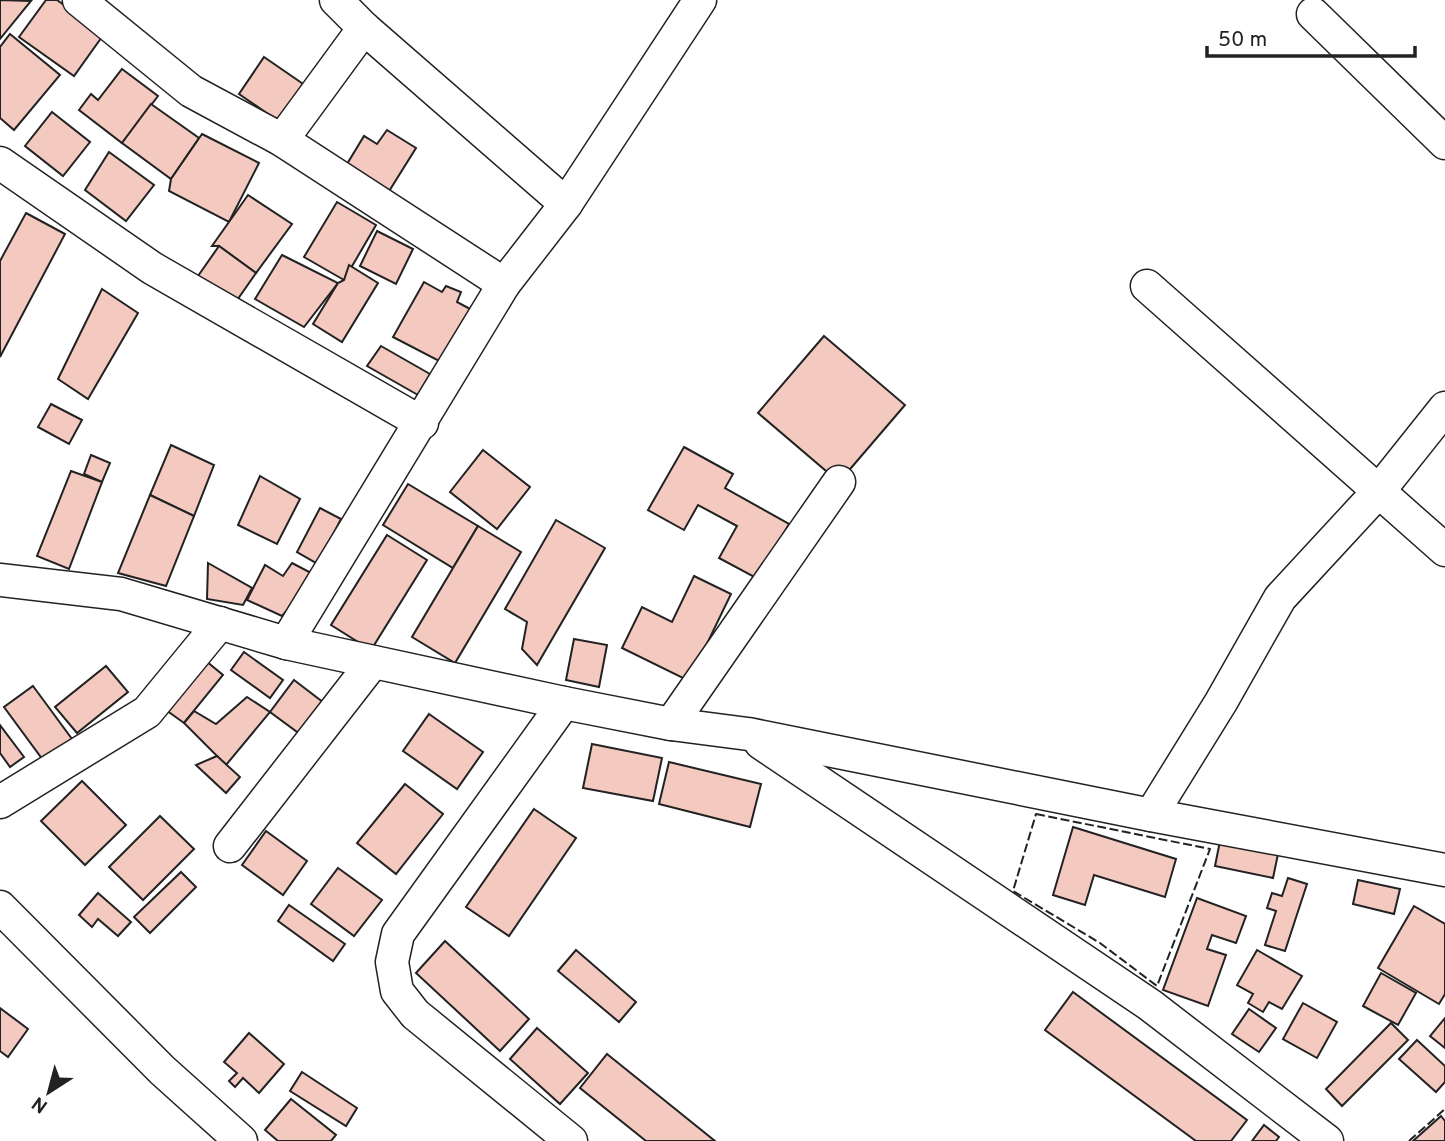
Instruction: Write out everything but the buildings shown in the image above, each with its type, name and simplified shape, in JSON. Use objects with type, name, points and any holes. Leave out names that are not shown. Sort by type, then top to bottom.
[{"type":"street","points":[[79,0],[191,91],[282,139],[504,284]]},
{"type":"street","points":[[336,0],[364,28],[566,204]]},
{"type":"street","points":[[286,643],[504,284],[566,204],[700,0]]},
{"type":"street","points":[[1313,14],[1445,143]]},
{"type":"street","points":[[282,139],[364,28]]},
{"type":"street","points":[[0,163],[152,268],[422,423]]},
{"type":"street","points":[[1147,286],[1445,550]]},
{"type":"street","points":[[1151,815],[1221,702],[1280,598],[1378,492],[1445,408]]},
{"type":"street","points":[[671,724],[839,482]]},
{"type":"street","points":[[0,580],[121,594],[286,643],[564,703],[671,724],[748,734],[1151,815],[1445,870]]},
{"type":"street","points":[[0,802],[147,712],[220,623]]},
{"type":"street","points":[[230,846],[373,662]]},
{"type":"street","points":[[564,703],[398,934],[392,962],[397,991],[415,1014],[571,1141]]},
{"type":"street","points":[[748,734],[1150,1005],[1326,1141]]},
{"type":"street","points":[[0,907],[162,1070],[241,1141]]},
{"type":"fence","points":[[1036,814],[1210,849],[1157,986],[1100,943],[1013,891],[1036,814]]},
{"type":"fence","points":[[1409,1141],[1445,1109]]}]
